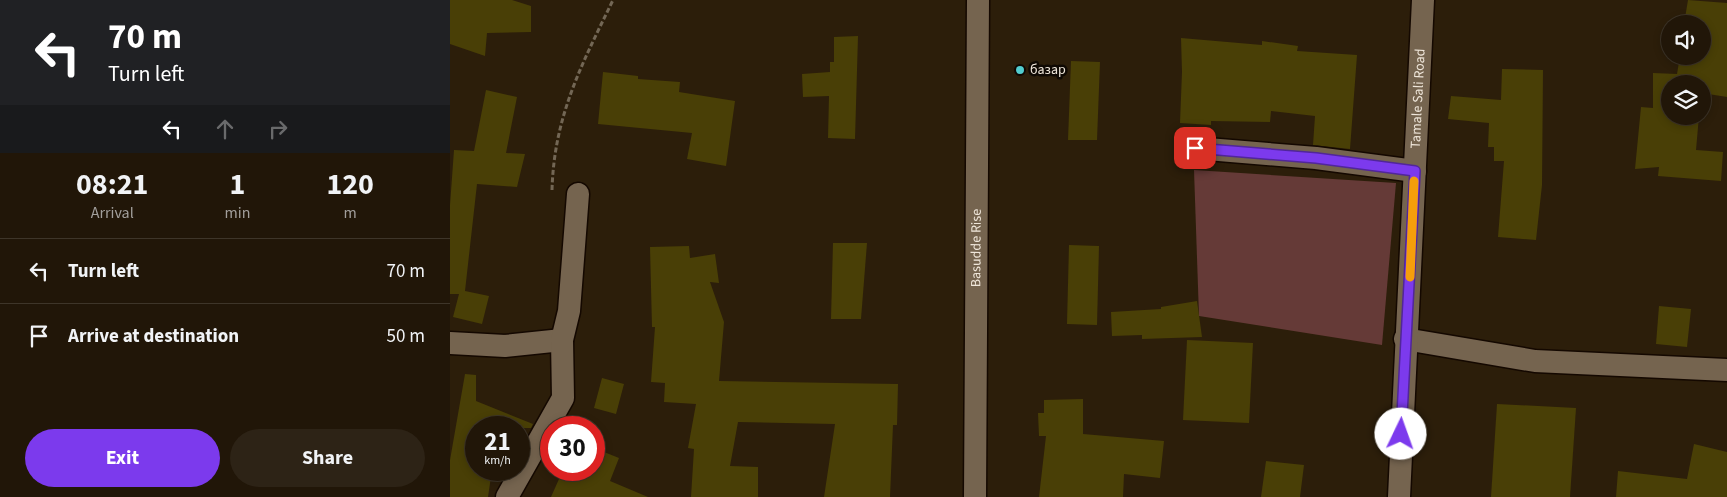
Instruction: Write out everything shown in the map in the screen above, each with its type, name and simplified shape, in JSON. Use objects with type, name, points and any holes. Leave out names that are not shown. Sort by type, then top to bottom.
[{"type":"street","name":"Basudde Rise","points":[[975,497],[978,0]]},
{"type":"street","name":"Tamale Sali Road","points":[[1399,497],[1405,339],[1412,242],[1423,0]]},
{"type":"street","points":[[1195,148],[1316,158],[1415,171]]},
{"type":"street","points":[[508,497],[563,398],[562,340],[569,311],[578,194]]},
{"type":"street","points":[[1405,339],[1535,361],[1727,370]]},
{"type":"street","points":[[450,343],[505,346],[562,340]]},
{"type":"path","points":[[552,198],[552,163],[566,104],[571,89],[613,0]]},
{"type":"shaded area","points":[[1194,170],[1396,183],[1382,345],[1199,316]]},
{"type":"building","points":[[450,0],[512,0],[531,6],[531,32],[487,33],[485,56],[450,44]]},
{"type":"building","points":[[1688,0],[1727,3],[1727,97],[1711,94],[1711,75],[1661,75],[1661,125],[1698,125],[1696,150],[1723,152],[1721,181],[1658,176],[1659,167],[1635,169],[1641,107],[1653,108],[1653,73],[1677,74],[1678,65],[1711,65],[1711,15],[1686,15]]},
{"type":"building","points":[[858,36],[855,139],[828,138],[829,96],[803,97],[802,74],[830,72],[830,62],[834,62],[834,37]]},
{"type":"building","points":[[1181,38],[1262,45],[1262,41],[1298,46],[1297,51],[1357,55],[1350,149],[1313,145],[1315,116],[1271,111],[1270,122],[1211,121],[1211,125],[1180,123]]},
{"type":"building","points":[[1071,61],[1100,62],[1097,140],[1068,140]]},
{"type":"building","points":[[1502,69],[1543,70],[1542,185],[1536,240],[1498,237],[1504,161],[1494,161],[1494,147],[1488,147],[1489,123],[1448,119],[1451,96],[1501,100]]},
{"type":"building","points":[[603,72],[638,76],[638,79],[680,82],[679,92],[735,101],[726,166],[687,159],[692,133],[598,124]]},
{"type":"building","points":[[486,90],[517,97],[506,153],[525,154],[517,187],[477,184],[465,291],[489,296],[482,324],[453,317],[459,294],[450,294],[450,205],[454,150],[474,151]]},
{"type":"building","points":[[833,243],[867,243],[861,319],[831,319]]},
{"type":"building","points":[[1069,245],[1099,246],[1097,325],[1067,324]]},
{"type":"building","points":[[689,246],[690,258],[715,254],[719,283],[710,282],[724,322],[719,381],[898,384],[897,425],[893,425],[890,497],[824,497],[835,424],[738,422],[730,466],[758,467],[758,497],[691,497],[694,449],[688,448],[696,404],[664,402],[665,383],[651,382],[655,327],[652,327],[650,247]]},
{"type":"building","points":[[1197,301],[1202,337],[1142,339],[1142,335],[1112,336],[1111,312],[1161,309],[1161,307]]},
{"type":"building","points":[[1659,306],[1691,309],[1687,347],[1656,344]]},
{"type":"building","points":[[1187,340],[1253,343],[1249,423],[1183,420]]},
{"type":"building","points":[[465,374],[476,375],[476,401],[513,416],[465,416],[465,481],[490,481],[488,497],[450,497],[450,460]]},
{"type":"building","points":[[602,378],[624,384],[616,414],[594,408]]},
{"type":"building","points":[[1083,399],[1083,434],[1164,441],[1160,478],[1124,474],[1123,497],[1039,497],[1046,436],[1039,436],[1038,413],[1044,413],[1044,400]]},
{"type":"building","points":[[1497,404],[1576,408],[1570,497],[1491,497]]},
{"type":"building","points":[[1694,444],[1727,452],[1727,497],[1616,497],[1618,471],[1687,479]]},
{"type":"building","points":[[605,452],[619,458],[610,481],[648,497],[551,497],[558,481],[605,481]]},
{"type":"building","points":[[1266,461],[1304,465],[1300,497],[1261,497]]},
{"type":"slow traffic","points":[[1410,277],[1414,181]]},
{"type":"place","name":"базар","points":[[1020,70]]},
{"type":"route","points":[[1195,148],[1316,158],[1415,171],[1401,434]]}]
